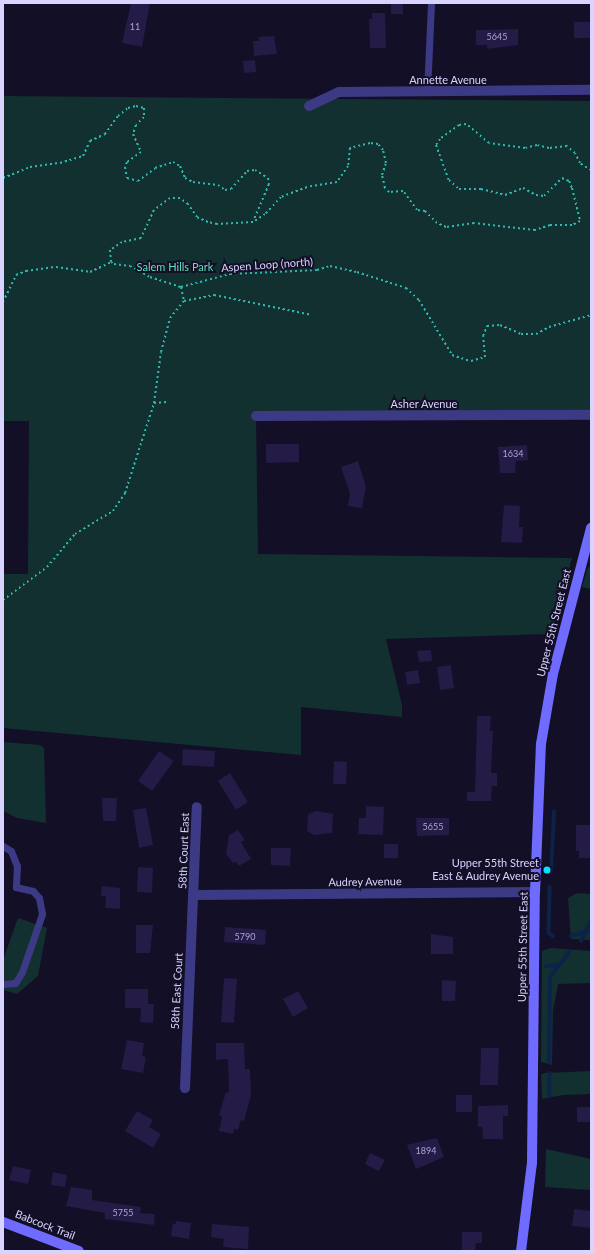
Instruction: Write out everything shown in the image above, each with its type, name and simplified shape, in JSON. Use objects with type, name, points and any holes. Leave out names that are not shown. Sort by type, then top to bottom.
[{"type":"street","name":"Annette Avenue","points":[[309,106],[339,92],[591,90]]},
{"type":"street","name":"Asher Avenue","points":[[256,416],[591,415]]},
{"type":"street","name":"Upper 55th Street East","points":[[521,1251],[532,1163],[535,892],[538,777],[543,720],[591,528]]},
{"type":"street","name":"58th Court East","points":[[195,895],[197,806]]},
{"type":"street","name":"Audrey Avenue","points":[[195,895],[535,892]]},
{"type":"street","name":"58th East Court","points":[[185,1088],[195,895]]},
{"type":"street","name":"Babcock Trail","points":[[3,1222],[79,1251]]},
{"type":"lane","points":[[427,92],[431,3]]},
{"type":"lane","points":[[3,846],[11,851],[17,866],[16,886],[33,891],[39,898],[42,914],[22,972],[15,982],[3,984]]},
{"type":"path","points":[[3,178],[30,167],[60,163],[83,156],[90,141],[105,134],[118,116],[128,108],[136,106],[144,108],[144,117],[136,125],[134,134],[141,152],[127,162],[125,167],[127,178],[138,181],[154,168],[173,162],[180,166],[185,178],[193,182],[218,186],[225,190],[231,189],[247,171],[255,170],[268,178],[269,184],[252,222]]},
{"type":"path","points":[[111,262],[110,250],[122,242],[141,238],[154,210],[170,198],[180,198],[188,204],[197,217],[208,222],[217,224],[252,222],[265,214],[281,197],[306,187],[337,182],[348,166],[350,148],[370,143],[378,144],[384,150],[386,163],[382,174],[385,188],[389,192],[403,191],[417,210],[425,211],[437,223],[446,227],[474,224],[535,230],[550,225],[572,225],[580,221],[572,188],[569,181],[562,178],[544,196],[536,195],[523,188],[505,195],[481,189],[460,189],[448,180],[436,145],[440,139],[459,125],[466,124],[489,143],[524,148],[537,145],[549,148],[567,146],[575,153],[580,163],[591,170]]},
{"type":"path","points":[[3,302],[16,275],[26,271],[56,267],[90,272],[111,262],[130,266],[150,277],[181,287],[184,301]]},
{"type":"path","name":"Aspen Loop (north)","points":[[181,287],[230,274],[317,270],[330,266],[357,272],[406,288],[419,300],[452,355],[471,361],[485,357],[483,336],[488,326],[500,325],[521,334],[536,334],[591,315]]},
{"type":"path","points":[[3,600],[47,567],[75,534],[113,511],[125,492],[154,403],[161,352],[170,318],[184,301],[214,295],[312,315]]},
{"type":"path","points":[[154,403],[167,402]]},
{"type":"green space","name":"Salem Hills Park","points":[[3,96],[591,101],[591,415],[256,417],[258,554],[572,558],[551,634],[386,639],[402,705],[402,717],[301,707],[301,755],[3,728],[3,574],[28,574],[29,421],[3,421]]},
{"type":"green space","points":[[588,567],[591,568],[591,589],[582,587]]},
{"type":"green space","points":[[3,742],[40,745],[44,748],[46,823],[17,818],[3,811]]},
{"type":"green space","points":[[577,893],[591,894],[591,940],[571,939],[568,898]]},
{"type":"green space","points":[[18,918],[47,928],[38,976],[17,994],[3,990],[3,960]]},
{"type":"green space","points":[[551,948],[591,951],[591,983],[558,984],[553,1011],[552,1065],[541,1062],[542,951]]},
{"type":"green space","points":[[591,1071],[591,1094],[563,1095],[542,1099],[541,1075],[544,1073]]},
{"type":"green space","points":[[546,1149],[591,1159],[591,1190],[545,1187]]},
{"type":"building","points":[[131,3],[150,3],[142,47],[122,43]]},
{"type":"building","points":[[391,3],[403,3],[403,14],[391,14]]},
{"type":"building","points":[[372,13],[385,13],[386,48],[370,48],[369,19],[372,19]]},
{"type":"building","points":[[574,22],[591,22],[591,38],[574,38]]},
{"type":"building","points":[[518,29],[518,45],[487,49],[487,45],[476,45],[476,30]]},
{"type":"building","points":[[274,36],[277,54],[254,56],[253,41],[259,41],[259,37]]},
{"type":"building","points":[[255,60],[256,72],[244,73],[243,61]]},
{"type":"building","points":[[266,444],[299,444],[299,462],[266,463]]},
{"type":"building","points":[[527,445],[528,460],[516,461],[515,473],[500,473],[498,447]]},
{"type":"building","points":[[358,461],[366,487],[362,508],[348,506],[350,493],[341,467]]},
{"type":"building","points":[[504,505],[520,506],[519,527],[523,527],[522,543],[501,542]]},
{"type":"building","points":[[431,650],[432,661],[419,662],[417,651]]},
{"type":"building","points":[[451,665],[454,688],[440,690],[437,667]]},
{"type":"building","points":[[418,670],[420,683],[407,685],[405,672]]},
{"type":"building","points":[[477,716],[491,716],[490,731],[493,731],[491,773],[497,773],[497,786],[492,786],[491,801],[467,801],[467,792],[475,792]]},
{"type":"building","points":[[183,749],[215,751],[214,767],[182,765]]},
{"type":"building","points":[[159,751],[174,761],[152,791],[138,781]]},
{"type":"building","points":[[334,761],[347,762],[346,784],[333,784]]},
{"type":"building","points":[[230,773],[248,802],[236,810],[218,781]]},
{"type":"building","points":[[102,798],[117,798],[116,821],[103,821]]},
{"type":"building","points":[[366,806],[384,807],[383,835],[358,834],[359,818],[366,818]]},
{"type":"building","points":[[146,808],[153,845],[139,848],[133,810]]},
{"type":"building","points":[[316,811],[333,814],[332,833],[314,835],[307,831],[308,814]]},
{"type":"building","points":[[416,818],[449,818],[449,835],[417,836]]},
{"type":"building","points":[[576,825],[591,825],[591,858],[579,858],[579,851],[576,851]]},
{"type":"building","points":[[238,830],[245,840],[241,842],[251,859],[239,866],[236,862],[233,863],[226,854],[229,835]]},
{"type":"building","points":[[384,844],[398,844],[398,858],[384,858]]},
{"type":"building","points":[[271,848],[291,848],[290,866],[271,865]]},
{"type":"building","points":[[138,867],[153,868],[152,893],[137,892]]},
{"type":"building","points":[[102,886],[120,888],[120,909],[105,908],[106,896],[101,896]]},
{"type":"building","points":[[136,925],[153,925],[150,953],[136,953]]},
{"type":"building","points":[[225,927],[266,930],[265,945],[224,942]]},
{"type":"building","points":[[431,934],[453,937],[453,954],[431,954]]},
{"type":"building","points":[[224,978],[237,979],[234,1023],[221,1022]]},
{"type":"building","points":[[442,980],[456,981],[455,1001],[442,1001]]},
{"type":"building","points":[[125,989],[148,989],[148,1004],[154,1004],[153,1023],[140,1022],[141,1008],[125,1008]]},
{"type":"building","points":[[298,991],[308,1008],[293,1017],[283,999]]},
{"type":"building","points":[[127,1040],[144,1043],[142,1056],[146,1057],[143,1073],[121,1069]]},
{"type":"building","points":[[216,1043],[244,1043],[245,1069],[250,1069],[251,1095],[244,1121],[241,1120],[238,1130],[234,1129],[233,1134],[219,1131],[222,1116],[219,1115],[226,1092],[229,1093],[228,1059],[216,1060]]},
{"type":"building","points":[[481,1048],[499,1048],[498,1085],[480,1085]]},
{"type":"building","points":[[456,1095],[472,1095],[472,1112],[456,1112]]},
{"type":"building","points":[[508,1105],[508,1116],[503,1116],[503,1139],[483,1139],[482,1127],[478,1127],[478,1106]]},
{"type":"building","points":[[577,1107],[591,1107],[591,1122],[577,1122]]},
{"type":"building","points":[[137,1111],[153,1120],[149,1127],[161,1134],[153,1148],[125,1131]]},
{"type":"building","points":[[437,1138],[444,1157],[416,1169],[407,1145]]},
{"type":"building","points":[[370,1153],[385,1160],[379,1171],[365,1164]]},
{"type":"building","points":[[13,1166],[31,1170],[28,1184],[9,1180]]},
{"type":"building","points":[[53,1172],[67,1175],[65,1187],[51,1185]]},
{"type":"building","points":[[71,1187],[92,1190],[92,1200],[141,1207],[140,1213],[155,1214],[154,1225],[105,1219],[105,1213],[66,1206]]},
{"type":"building","points":[[574,1209],[591,1211],[590,1228],[572,1226]]},
{"type":"building","points":[[176,1221],[191,1223],[189,1239],[171,1236],[173,1223],[176,1224]]},
{"type":"building","points":[[212,1224],[249,1227],[248,1249],[223,1247],[224,1239],[211,1237]]},
{"type":"building","points":[[462,1232],[482,1232],[482,1243],[476,1243],[475,1251],[462,1251]]},
{"type":"waterway","points":[[551,872],[554,812]]},
{"type":"waterway","points":[[550,887],[549,933],[553,936]]},
{"type":"waterway","points":[[581,941],[591,921]]},
{"type":"waterway","points":[[571,936],[587,931]]},
{"type":"waterway","points":[[549,1063],[550,977],[569,953]]},
{"type":"waterway","points":[[546,966],[557,965]]},
{"type":"waterway","points":[[550,1073],[550,1096]]},
{"type":"place","name":"Upper 55th Street East & Audrey Avenue","points":[[547,870]]}]
